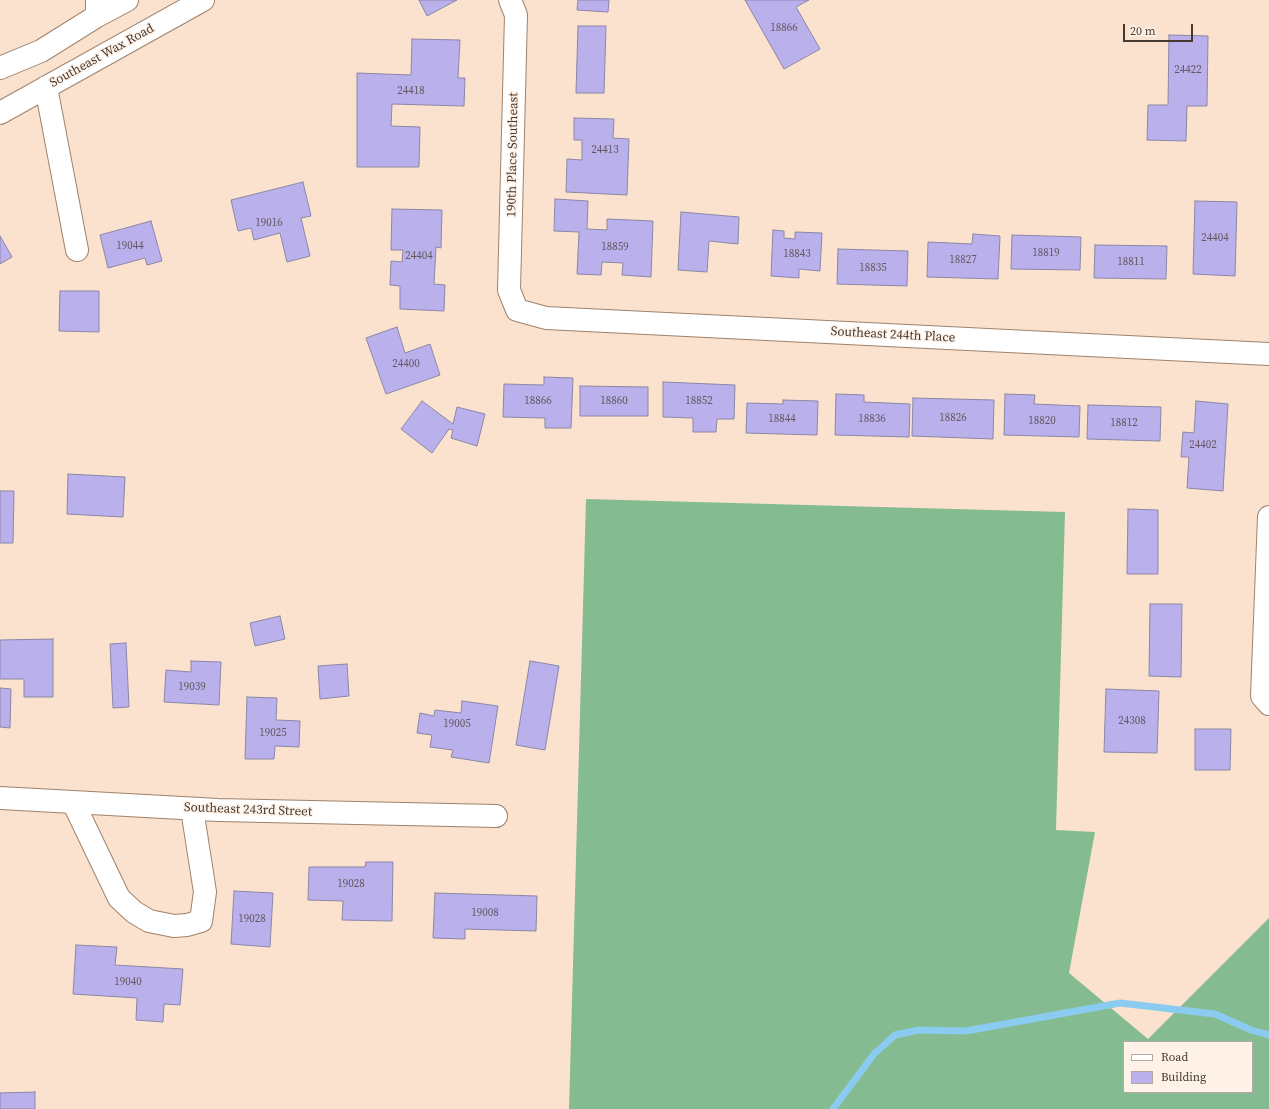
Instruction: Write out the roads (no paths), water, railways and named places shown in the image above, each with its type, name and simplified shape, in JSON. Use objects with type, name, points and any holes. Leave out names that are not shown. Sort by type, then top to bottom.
[{"type":"street","points":[[0,68],[41,51],[97,8],[127,0]]},
{"type":"street","name":"Southeast Wax Road","points":[[0,113],[203,0]]},
{"type":"street","name":"190th Place Southeast","points":[[510,0],[516,15],[509,290],[517,310]]},
{"type":"street","points":[[46,87],[77,250]]},
{"type":"street","name":"Southeast 244th Place","points":[[517,310],[546,318],[1269,354]]},
{"type":"street","points":[[1269,517],[1262,696],[1269,704]]},
{"type":"street","name":"Southeast 243rd Street","points":[[0,798],[192,809],[496,816]]},
{"type":"street","points":[[73,802],[119,898],[134,912],[149,921],[174,926],[187,925],[201,921],[205,892],[192,809]]},
{"type":"waterway","points":[[833,1109],[874,1054],[895,1035],[919,1030],[966,1031],[1120,1003],[1215,1014],[1251,1030],[1269,1035]]}]
